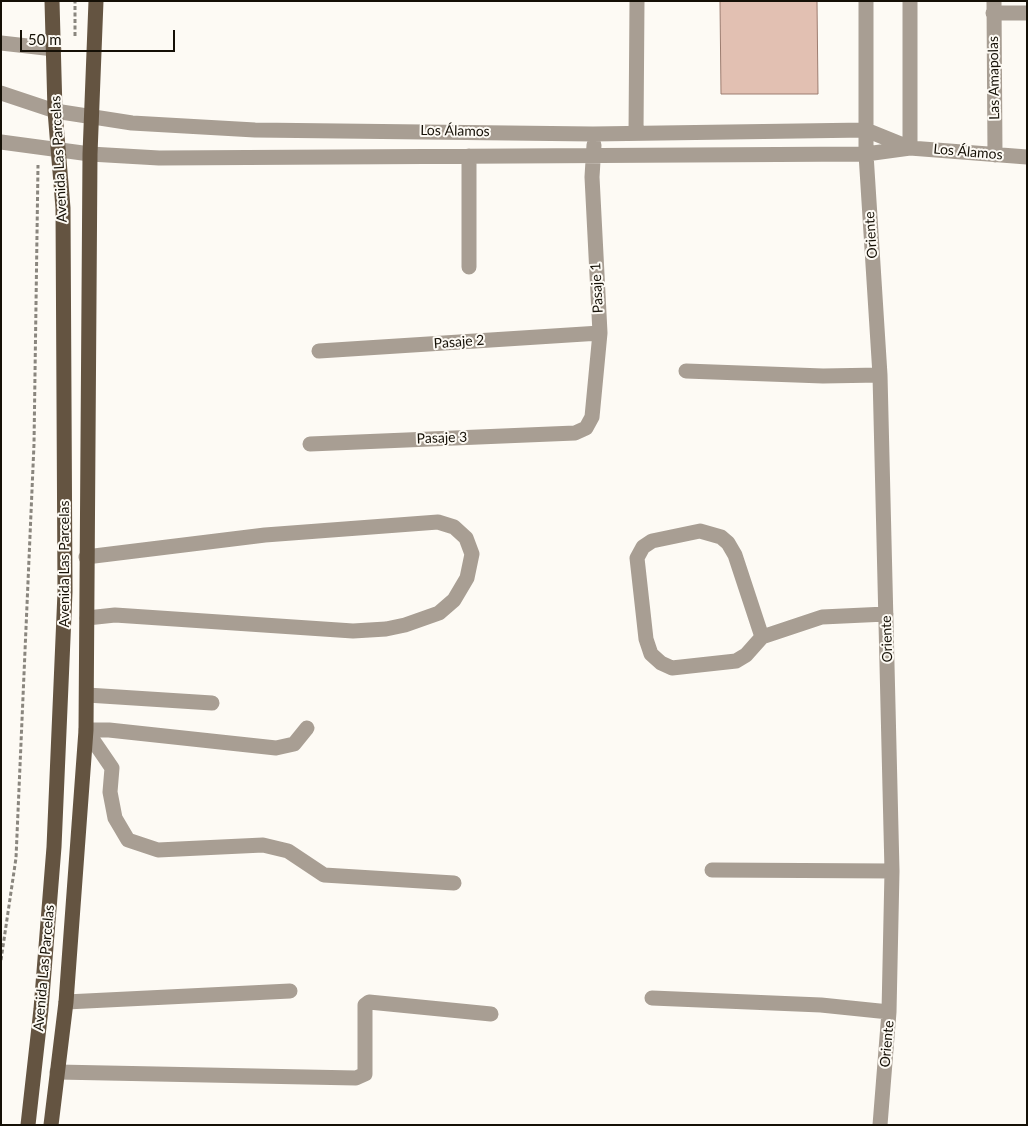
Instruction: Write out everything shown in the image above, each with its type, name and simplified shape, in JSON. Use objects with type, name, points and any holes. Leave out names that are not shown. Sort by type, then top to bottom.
[{"type":"main road","name":"Avenida Las Parcelas","points":[[28,1125],[41,1009],[54,847],[64,664],[63,208],[55,111],[52,1]]},
{"type":"main road","name":"Avenida Las Parcelas","points":[[51,1125],[66,1002],[86,730],[90,154],[96,1]]},
{"type":"street","points":[[636,133],[637,1]]},
{"type":"street","name":"Oriente","points":[[866,1],[866,154],[880,375],[892,871],[889,1012],[880,1125]]},
{"type":"street","points":[[910,1],[910,148]]},
{"type":"street","points":[[994,7],[1027,13]]},
{"type":"street","name":"Las Amapolas","points":[[994,7],[995,155]]},
{"type":"street","points":[[1,43],[54,49]]},
{"type":"street","name":"Los Álamos","points":[[1,93],[55,111],[132,123],[254,130],[593,134],[866,130],[910,148]]},
{"type":"street","name":"Pasaje 1","points":[[575,433],[586,428],[592,417],[600,333],[592,177],[593,134]]},
{"type":"street","name":"Los Álamos","points":[[1,142],[90,154],[159,158],[866,154],[910,148],[1027,157]]},
{"type":"street","points":[[469,156],[469,267]]},
{"type":"street","name":"Pasaje 2","points":[[319,351],[600,333]]},
{"type":"street","points":[[686,371],[823,376],[880,375]]},
{"type":"street","name":"Pasaje 3","points":[[310,444],[575,433]]},
{"type":"street","points":[[86,557],[265,535],[438,522],[454,527],[460,532],[466,538],[472,554],[467,578],[454,600],[439,613],[405,625],[386,629],[353,631],[115,615],[87,618]]},
{"type":"street","points":[[762,637],[735,555],[728,543],[721,537],[700,531],[652,541],[643,548],[637,558],[646,639],[651,654],[661,663],[672,668],[736,661],[746,656],[762,637],[822,616],[886,614]]},
{"type":"street","points":[[87,695],[212,702]]},
{"type":"street","points":[[86,730],[109,730],[276,748],[294,744],[307,728]]},
{"type":"street","points":[[86,730],[112,768],[110,792],[115,818],[128,840],[158,850],[263,846],[288,851],[324,875],[454,883]]},
{"type":"street","points":[[712,870],[892,871]]},
{"type":"street","points":[[66,1002],[290,991]]},
{"type":"street","points":[[652,998],[822,1005],[889,1012]]},
{"type":"street","points":[[56,1072],[356,1078],[365,1074],[365,1005],[369,1002],[491,1014]]},
{"type":"path","points":[[75,1],[75,39]]},
{"type":"path","points":[[1,960],[16,858],[34,444],[38,162],[59,167]]},
{"type":"building","points":[[720,1],[817,1],[818,94],[721,94]]}]
